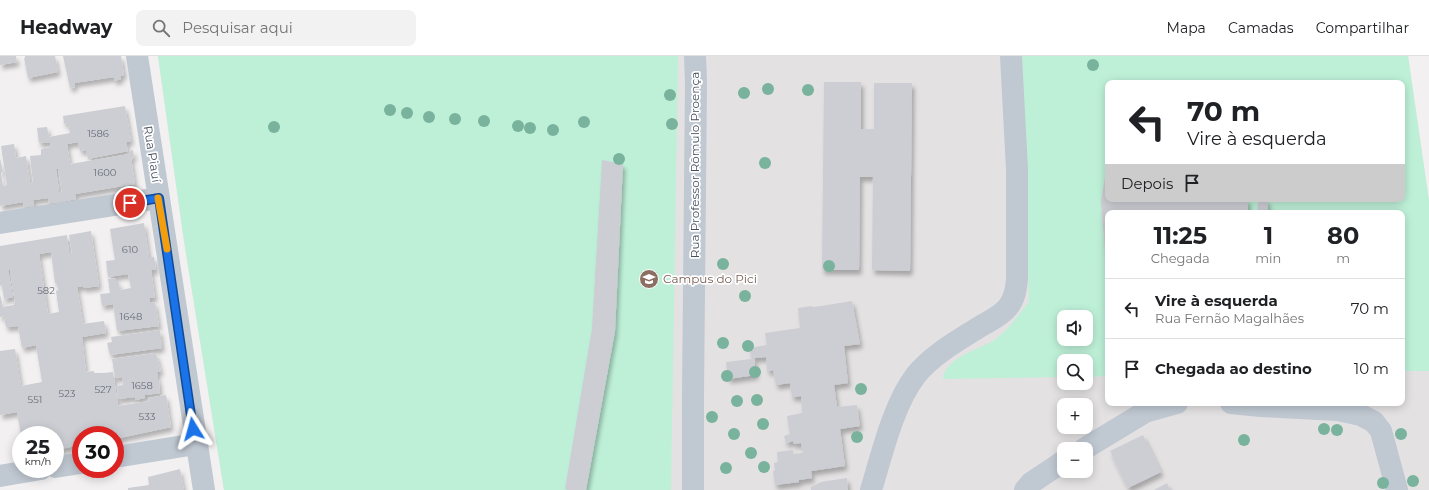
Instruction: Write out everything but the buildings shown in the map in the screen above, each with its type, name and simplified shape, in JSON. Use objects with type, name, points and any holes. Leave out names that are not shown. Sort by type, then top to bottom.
[{"type":"street","name":"Rua Piauí","points":[[137,56],[204,490]]},
{"type":"street","name":"Rua Professor Rômulo Proença","points":[[693,490],[695,56]]},
{"type":"street","points":[[870,490],[903,395],[916,375],[931,359],[1002,314],[1016,293],[1018,169],[1011,56]]},
{"type":"street","points":[[0,223],[159,198]]},
{"type":"street","points":[[1093,444],[1145,412],[1166,406]]},
{"type":"street","points":[[1261,406],[1338,410],[1361,414],[1374,422],[1381,431],[1396,490]]},
{"type":"street","points":[[124,456],[196,444]]},
{"type":"street","points":[[1025,490],[1030,483],[1057,465]]},
{"type":"street","points":[[0,476],[12,474]]},
{"type":"shaded area","name":"Campus do Pici","points":[[158,56],[1408,56],[1429,201],[1429,490],[224,490],[184,241]]},
{"type":"green space","points":[[158,56],[678,56],[671,490],[224,490],[184,241]]},
{"type":"green space","points":[[1022,56],[1408,56],[1429,201],[1429,371],[1405,371],[1405,210],[1248,210],[1248,202],[1405,202],[1405,80],[1105,80],[1105,179],[1101,201],[1105,249],[1105,376],[1093,377],[1093,354],[1057,354],[1057,377],[943,379],[945,371],[956,360],[986,345],[1008,328],[1029,302]]},
{"type":"slow traffic","points":[[158,198],[167,249]]},
{"type":"place","name":"Campus do Pici","points":[[649,279]]},
{"type":"route","points":[[130,203],[159,198],[193,429]]}]
